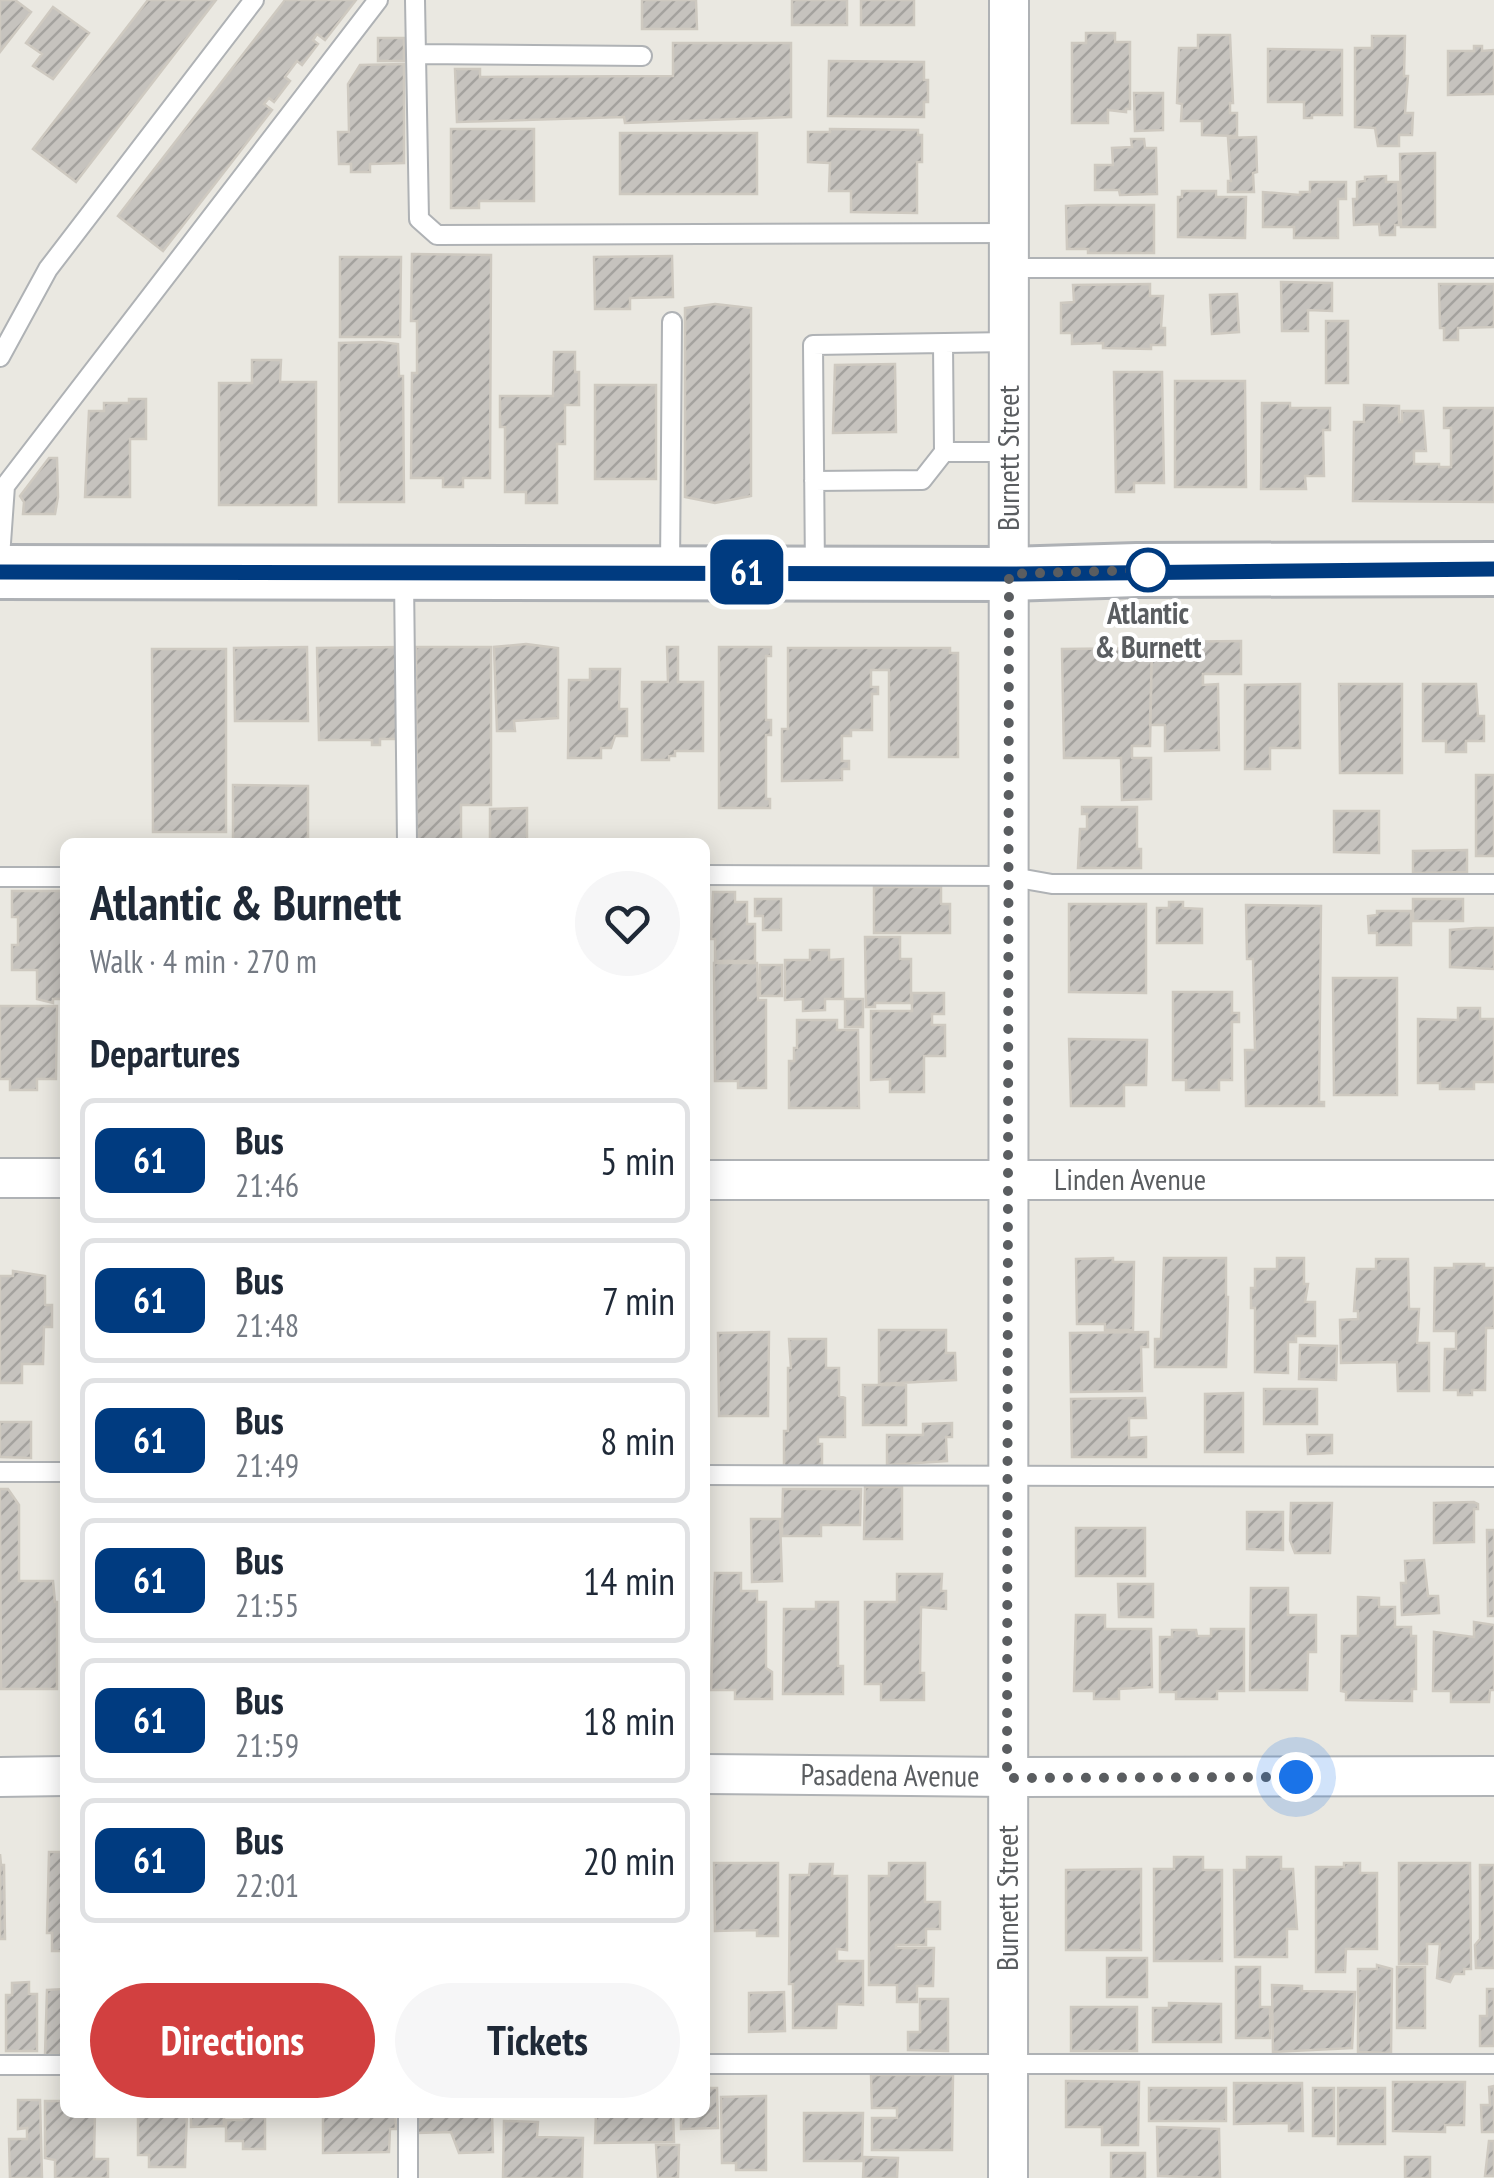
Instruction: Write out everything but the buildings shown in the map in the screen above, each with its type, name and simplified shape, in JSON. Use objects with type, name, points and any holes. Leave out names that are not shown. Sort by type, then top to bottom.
[{"type":"main road","points":[[0,572],[1009,574],[1494,569]]},
{"type":"street","name":"Burnett Street","points":[[1008,2178],[1009,0]]},
{"type":"street","points":[[0,1178],[60,1178]]},
{"type":"street","name":"Linden Avenue","points":[[710,1180],[1494,1180]]},
{"type":"street","name":"Pasadena Avenue","points":[[710,1774],[1007,1778],[1494,1776]]},
{"type":"street","points":[[0,1777],[60,1776]]},
{"type":"lane","points":[[0,356],[48,270],[254,0]]},
{"type":"lane","points":[[0,557],[5,486],[378,0]]},
{"type":"lane","points":[[415,0],[419,219],[438,234],[1494,268]]},
{"type":"lane","points":[[416,54],[642,56]]},
{"type":"lane","points":[[670,572],[672,322]]},
{"type":"lane","points":[[815,572],[813,345],[1010,342]]},
{"type":"lane","points":[[814,481],[922,480],[944,452],[943,344]]},
{"type":"lane","points":[[944,452],[1010,452]]},
{"type":"lane","points":[[404,575],[407,838]]},
{"type":"lane","points":[[710,875],[1007,876],[1052,884],[1494,884]]},
{"type":"lane","points":[[0,877],[60,877]]},
{"type":"lane","points":[[0,1472],[60,1472]]},
{"type":"lane","points":[[710,1475],[1494,1477]]},
{"type":"lane","points":[[710,2064],[1494,2064]]},
{"type":"lane","points":[[0,2066],[60,2065]]},
{"type":"lane","points":[[408,2118],[408,2178]]},
{"type":"bus line","name":"61","points":[[0,572],[1009,574],[1494,569]]},
{"type":"place","name":"Atlantic & Burnett","points":[[1148,570]]},
{"type":"route","points":[[1148,570],[1009,574],[1007,1778],[1296,1777]]}]
